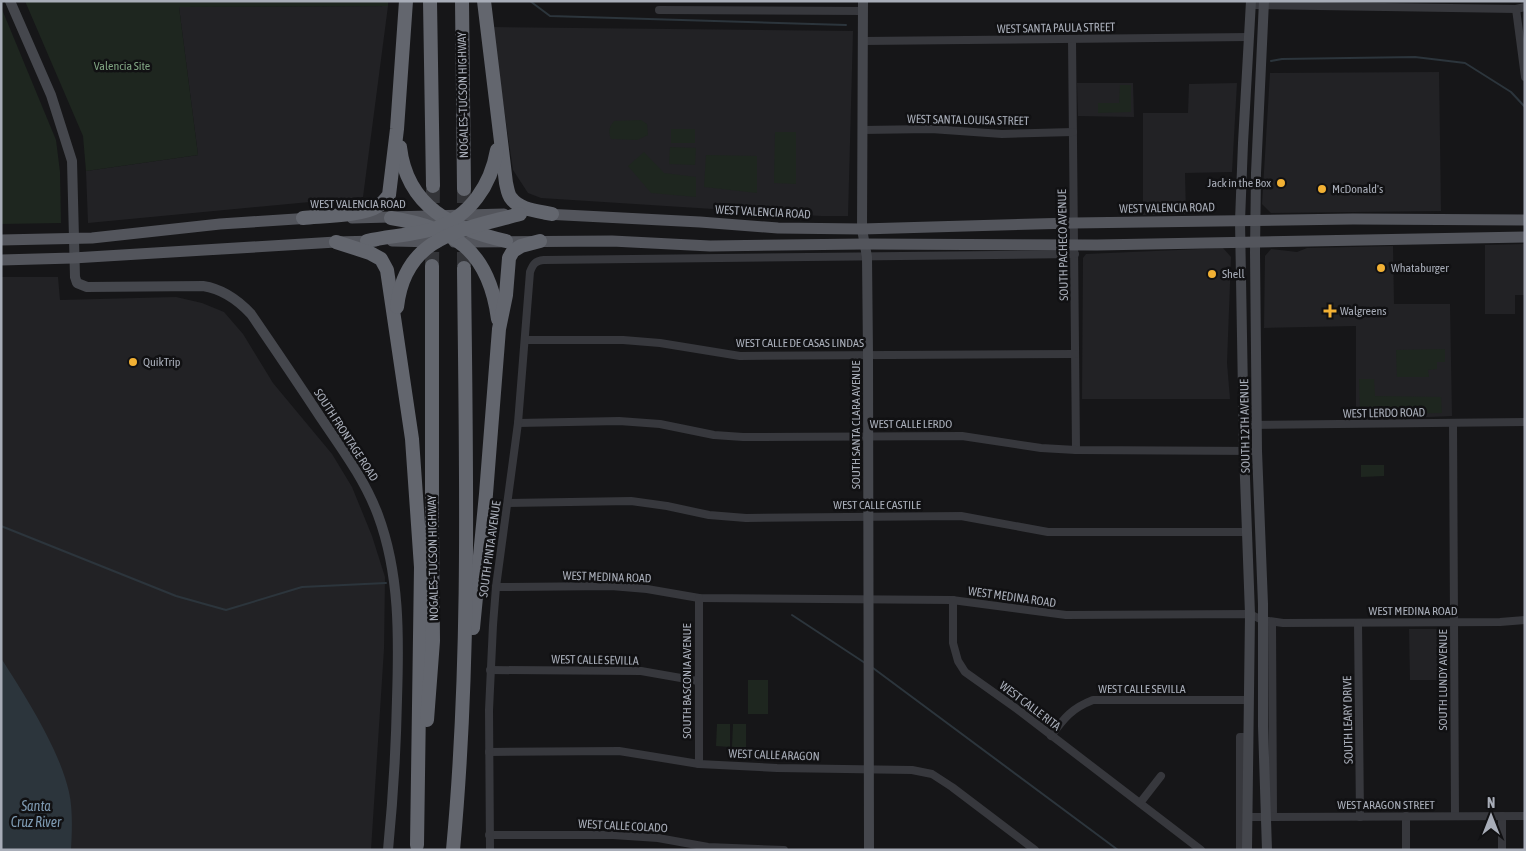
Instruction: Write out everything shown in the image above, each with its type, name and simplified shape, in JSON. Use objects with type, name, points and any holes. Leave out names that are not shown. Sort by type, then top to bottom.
[{"type":"highway","points":[[303,218],[366,211],[378,207],[389,195],[397,129],[406,1]]},
{"type":"highway","points":[[430,1],[433,186]]},
{"type":"highway","name":"NOGALES–TUCSON HIGHWAY","points":[[462,1],[464,189]]},
{"type":"highway","points":[[484,1],[499,137],[510,198],[526,208],[552,214]]},
{"type":"highway","points":[[397,129],[405,173],[418,195],[429,208],[459,229],[490,286],[495,302],[499,329]]},
{"type":"highway","points":[[459,229],[490,178],[499,137]]},
{"type":"highway","points":[[367,241],[459,229],[520,214]]},
{"type":"highway","points":[[391,218],[418,234],[459,229],[506,240]]},
{"type":"highway","points":[[396,320],[399,292],[418,234]]},
{"type":"highway","points":[[453,850],[461,742],[486,494],[499,329],[506,295],[509,258],[513,251],[522,246],[540,241]]},
{"type":"highway","points":[[336,242],[382,259],[387,270],[396,320],[412,439],[421,567],[417,847]]},
{"type":"highway","name":"NOGALES–TUCSON HIGHWAY","points":[[417,847],[433,641],[432,266]]},
{"type":"highway","points":[[461,742],[466,554],[464,268]]},
{"type":"main road","name":"WEST VALENCIA ROAD","points":[[520,214],[552,214],[778,228],[862,230],[1073,223],[1346,219],[1525,220]]},
{"type":"main road","name":"WEST VALENCIA ROAD","points":[[1,240],[74,239],[220,224],[303,218],[391,218]]},
{"type":"main road","points":[[1449,220],[1449,237]]},
{"type":"main road","points":[[506,240],[612,241],[710,246],[864,244],[1074,249],[1241,241],[1525,237]]},
{"type":"main road","points":[[1,260],[73,258],[367,241]]},
{"type":"street","points":[[10,1],[51,95],[72,161],[73,258]]},
{"type":"street","points":[[1251,3],[1516,9],[1525,7]]},
{"type":"street","name":"SOUTH 12TH AVENUE","points":[[1247,850],[1250,614],[1244,451],[1240,221],[1251,3]]},
{"type":"street","name":"SOUTH 12TH AVENUE","points":[[1264,3],[1255,241],[1257,451],[1267,621],[1263,726],[1270,817],[1267,850]]},
{"type":"street","points":[[659,10],[863,6]]},
{"type":"street","name":"SOUTH SANTA CLARA AVENUE","points":[[863,6],[862,230],[867,257],[869,850]]},
{"type":"street","points":[[1516,9],[1525,77]]},
{"type":"street","name":"WEST SANTA PAULA STREET","points":[[863,42],[1249,37]]},
{"type":"street","name":"SOUTH PACHECO AVENUE","points":[[1072,39],[1076,450]]},
{"type":"street","points":[[1247,65],[1253,82],[1256,85],[1261,85]]},
{"type":"street","name":"WEST SANTA LOUISA STREET","points":[[862,130],[931,129],[1002,134],[1072,132]]},
{"type":"street","points":[[867,257],[1074,249]]},
{"type":"street","name":"SOUTH PINTA AVENUE","points":[[490,850],[488,752],[490,670],[496,586],[518,423],[530,272],[533,265],[537,261],[544,260],[867,257]]},
{"type":"street","name":"SOUTH FRONTAGE ROAD","points":[[73,258],[77,283],[86,287],[203,286],[213,287],[236,299],[251,314],[268,338],[350,460],[370,496],[381,524],[389,553],[397,612],[396,730],[388,850]]},
{"type":"street","name":"WEST CALLE DE CASAS LINDAS","points":[[525,340],[623,340],[660,343],[740,356],[1076,354]]},
{"type":"street","name":"WEST CALLE LERDO","points":[[518,423],[619,421],[660,424],[714,435],[743,437],[962,436],[1041,448],[1076,450],[1257,451]]},
{"type":"street","name":"WEST LERDO ROAD","points":[[1244,425],[1525,422]]},
{"type":"street","name":"SOUTH LUNDY AVENUE","points":[[1453,424],[1455,816]]},
{"type":"street","name":"WEST CALLE CASTILE","points":[[508,503],[631,501],[709,515],[746,518],[961,516],[1048,532],[1247,532]]},
{"type":"street","name":"WEST MEDINA ROAD","points":[[496,586],[620,587],[647,589],[699,598],[953,600],[1066,615],[1250,614],[1267,621],[1358,623],[1525,620]]},
{"type":"street","name":"SOUTH BASCONIA AVENUE","points":[[699,598],[699,764]]},
{"type":"street","name":"WEST CALLE RITA","points":[[953,600],[953,643],[958,661],[965,672],[1140,802],[1201,850]]},
{"type":"street","name":"SOUTH LEARY DRIVE","points":[[1358,623],[1360,816]]},
{"type":"street","name":"WEST CALLE SEVILLA","points":[[490,670],[641,671],[698,681]]},
{"type":"street","name":"WEST CALLE SEVILLA","points":[[1051,736],[1066,716],[1081,705],[1093,700],[1248,700]]},
{"type":"street","name":"SOUTH 12TH AVENUE","points":[[1240,850],[1240,737],[1247,737]]},
{"type":"street","name":"WEST CALLE ARAGON","points":[[488,752],[619,751],[699,764],[777,768],[912,770],[932,774],[952,786],[1035,850]]},
{"type":"street","points":[[1140,802],[1161,776]]},
{"type":"street","points":[[1406,816],[1406,850]]},
{"type":"street","points":[[1502,816],[1502,850]]},
{"type":"street","name":"WEST ARAGON STREET","points":[[1247,817],[1525,816]]},
{"type":"street","name":"WEST CALLE COLADO","points":[[489,835],[613,835],[658,838],[708,847],[784,850]]},
{"type":"shaded area","points":[[388,6],[363,197],[88,223],[86,171],[198,155],[179,7]]},
{"type":"shaded area","points":[[492,27],[853,31],[848,216],[821,216],[541,198],[528,193],[513,170]]},
{"type":"shaded area","points":[[1439,72],[1441,211],[1271,213],[1262,204],[1270,73]]},
{"type":"shaded area","points":[[1077,83],[1133,83],[1134,117],[1078,116]]},
{"type":"shaded area","points":[[1237,83],[1232,172],[1185,173],[1186,214],[1143,215],[1143,113],[1188,113],[1189,84]]},
{"type":"shaded area","points":[[1525,244],[1525,295],[1515,295],[1515,314],[1485,314],[1485,245]]},
{"type":"shaded area","points":[[1393,246],[1394,304],[1450,304],[1452,416],[1356,420],[1356,326],[1264,328],[1265,256],[1271,249],[1297,252],[1307,248]]},
{"type":"shaded area","points":[[1223,248],[1231,257],[1227,363],[1230,399],[1082,399],[1083,258],[1086,254]]},
{"type":"shaded area","points":[[1,277],[58,277],[60,300],[176,297],[202,303],[224,312],[243,334],[273,383],[332,454],[352,487],[372,536],[385,577],[384,649],[371,850],[1,850]]},
{"type":"shaded area","points":[[1409,629],[1446,629],[1447,680],[1410,680]]},
{"type":"green space","name":"Valencia Site","points":[[25,1],[388,1],[388,6],[179,7],[198,155],[86,171],[83,136]]},
{"type":"green space","points":[[1,7],[56,140],[60,172],[61,223],[1,224]]},
{"type":"green space","points":[[1120,85],[1131,85],[1131,112],[1098,113],[1098,103],[1119,103]]},
{"type":"green space","points":[[641,120],[647,124],[648,135],[637,140],[611,139],[609,129],[614,121]]},
{"type":"green space","points":[[671,129],[695,129],[695,143],[671,143]]},
{"type":"green space","points":[[775,132],[796,132],[796,184],[774,183]]},
{"type":"green space","points":[[670,147],[696,148],[695,165],[669,164]]},
{"type":"green space","points":[[644,152],[664,173],[696,177],[696,197],[651,193],[628,166]]},
{"type":"green space","points":[[706,155],[757,156],[757,193],[704,187]]},
{"type":"green space","points":[[1445,349],[1445,362],[1437,362],[1437,369],[1428,370],[1429,377],[1397,377],[1396,350]]},
{"type":"green space","points":[[1359,379],[1374,379],[1375,396],[1441,397],[1442,413],[1360,414]]},
{"type":"green space","points":[[1361,465],[1384,465],[1384,476],[1361,477]]},
{"type":"green space","points":[[748,680],[768,680],[768,714],[748,714]]},
{"type":"green space","points":[[717,724],[730,724],[730,747],[716,746]]},
{"type":"green space","points":[[733,724],[746,724],[746,747],[732,747]]},
{"type":"water","name":"Santa Cruz River","points":[[1,658],[40,723],[58,758],[69,792],[71,806],[71,850],[1,850]]},
{"type":"waterway","points":[[530,1],[550,16],[846,25]]},
{"type":"waterway","points":[[1271,61],[1282,59],[1415,57],[1465,63],[1511,92],[1525,107]]},
{"type":"waterway","points":[[1,526],[176,596],[226,610],[302,587],[386,583]]},
{"type":"waterway","points":[[792,615],[865,663]]},
{"type":"waterway","points":[[873,668],[1118,850]]},
{"type":"tunnel","points":[[432,266],[433,186]]},
{"type":"tunnel","points":[[464,189],[464,268]]},
{"type":"place","name":"Jack in the Box","points":[[1281,183]]},
{"type":"place","name":"McDonald's","points":[[1322,189]]},
{"type":"place","name":"Whataburger","points":[[1381,268]]},
{"type":"place","name":"Shell","points":[[1212,274]]},
{"type":"place","name":"Walgreens","points":[[1330,311]]},
{"type":"place","name":"QuikTrip","points":[[133,362]]}]
